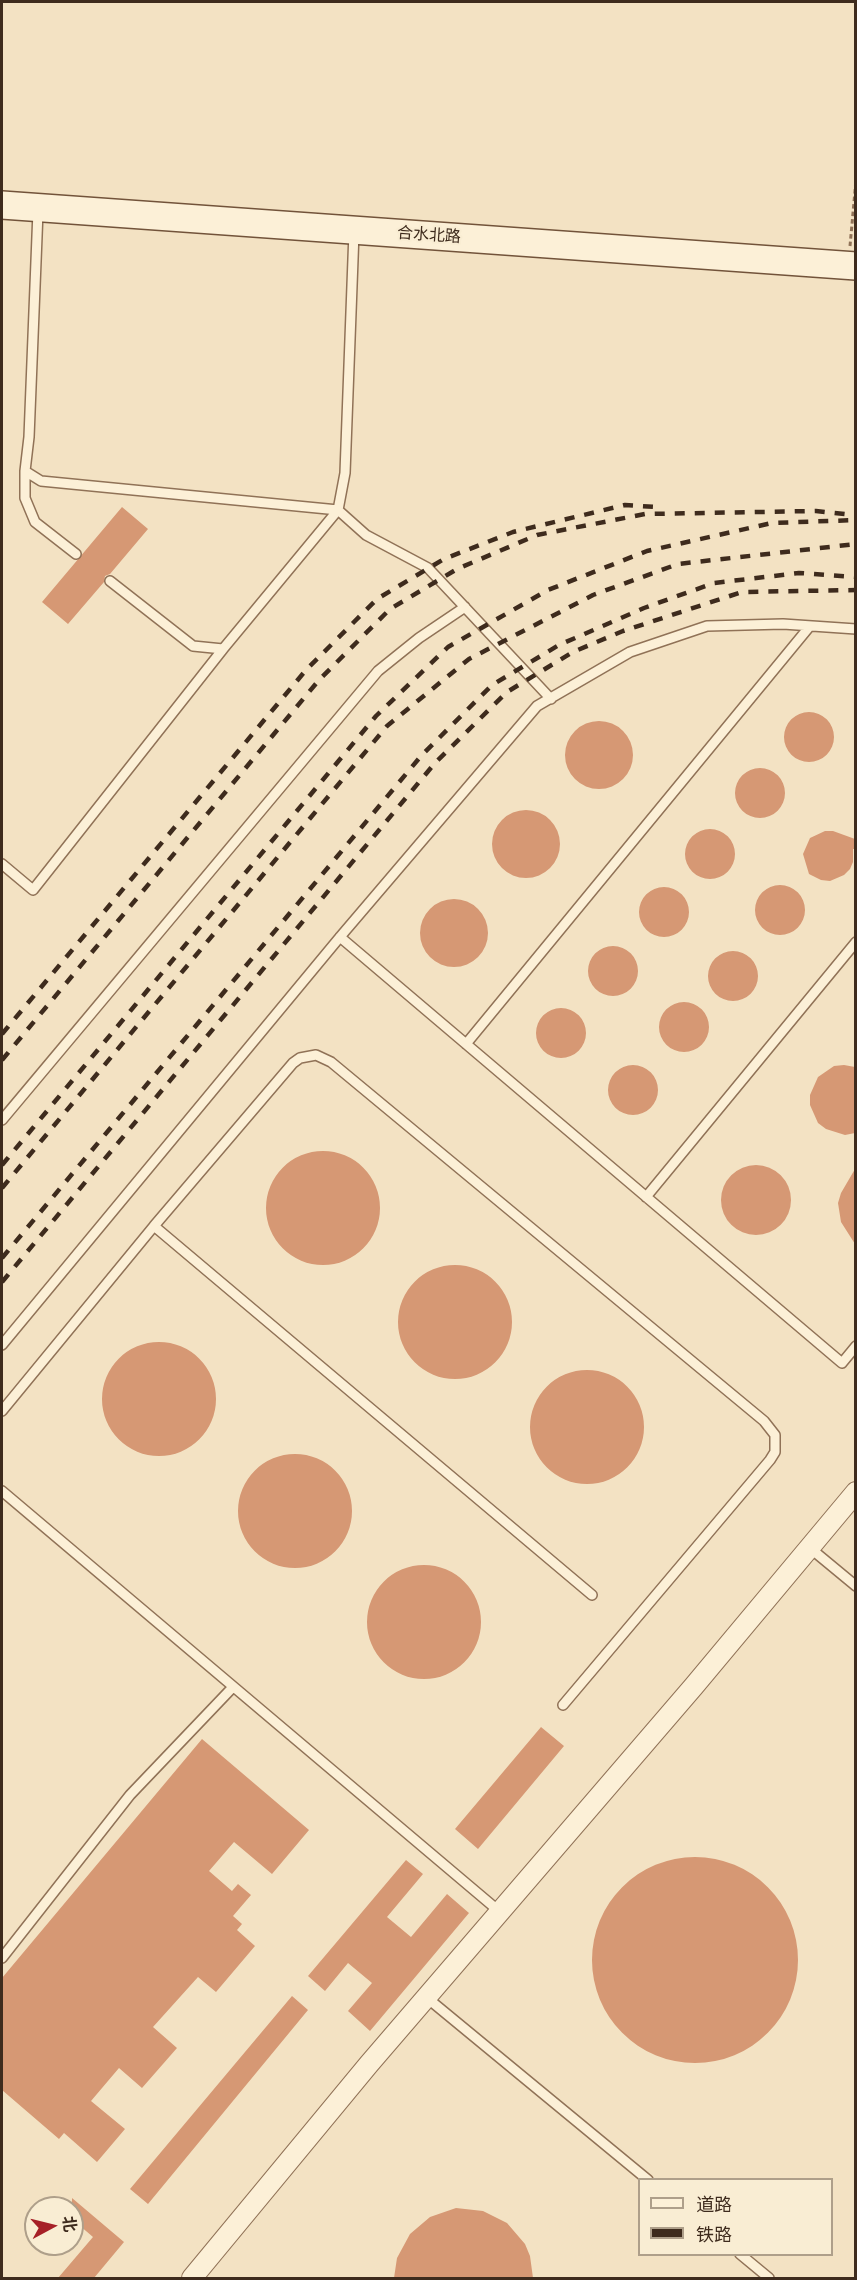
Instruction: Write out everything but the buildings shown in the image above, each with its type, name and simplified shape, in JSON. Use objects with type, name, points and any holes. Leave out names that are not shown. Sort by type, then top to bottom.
[{"type":"street","name":"合水北路","points":[[2,205],[852,266]]},
{"type":"street","points":[[192,2278],[369,2064],[694,1686],[855,1492]]},
{"type":"lane","points":[[38,208],[29,437],[25,471],[26,498],[35,522],[76,554]]},
{"type":"lane","points":[[2,864],[33,890],[223,649],[338,510],[345,473],[354,230]]},
{"type":"lane","points":[[25,471],[41,481],[338,510],[366,535],[428,568],[551,699]]},
{"type":"lane","points":[[110,581],[193,646],[223,649]]},
{"type":"lane","points":[[2,1120],[378,671],[419,638],[465,607]]},
{"type":"lane","points":[[2,1345],[340,937],[537,706],[630,652],[707,626],[783,624],[855,629]]},
{"type":"lane","points":[[466,1044],[810,626]]},
{"type":"lane","points":[[340,937],[842,1363],[855,1346]]},
{"type":"lane","points":[[646,1197],[855,942]]},
{"type":"lane","points":[[2,1411],[154,1226],[293,1063],[308,1056],[324,1058],[771,1427],[775,1435],[776,1444],[770,1460],[563,1705]]},
{"type":"lane","points":[[154,1226],[592,1594]]},
{"type":"lane","points":[[2,1491],[500,1912]]},
{"type":"lane","points":[[810,1548],[855,1586]]},
{"type":"lane","points":[[2,1958],[130,1795],[233,1687]]},
{"type":"lane","points":[[426,1997],[646,2178]]},
{"type":"lane","points":[[742,2256],[769,2278]]},
{"type":"path","points":[[852,266],[855,180]]},
{"type":"railway","points":[[2,1034],[306,670],[377,599],[444,559],[513,532],[625,505],[656,507]]},
{"type":"railway","points":[[2,1060],[319,680],[390,609],[457,569],[537,535],[645,514],[816,511],[845,514]]},
{"type":"railway","points":[[2,1165],[376,716],[448,647],[548,590],[647,551],[772,523],[856,520]]},
{"type":"railway","points":[[2,1188],[387,726],[469,659],[593,595],[678,564],[856,544]]},
{"type":"railway","points":[[2,1258],[421,756],[492,685],[559,645],[644,608],[714,583],[799,573],[856,577]]},
{"type":"railway","points":[[2,1282],[435,763],[507,692],[573,652],[623,631],[742,592],[856,590]]}]
